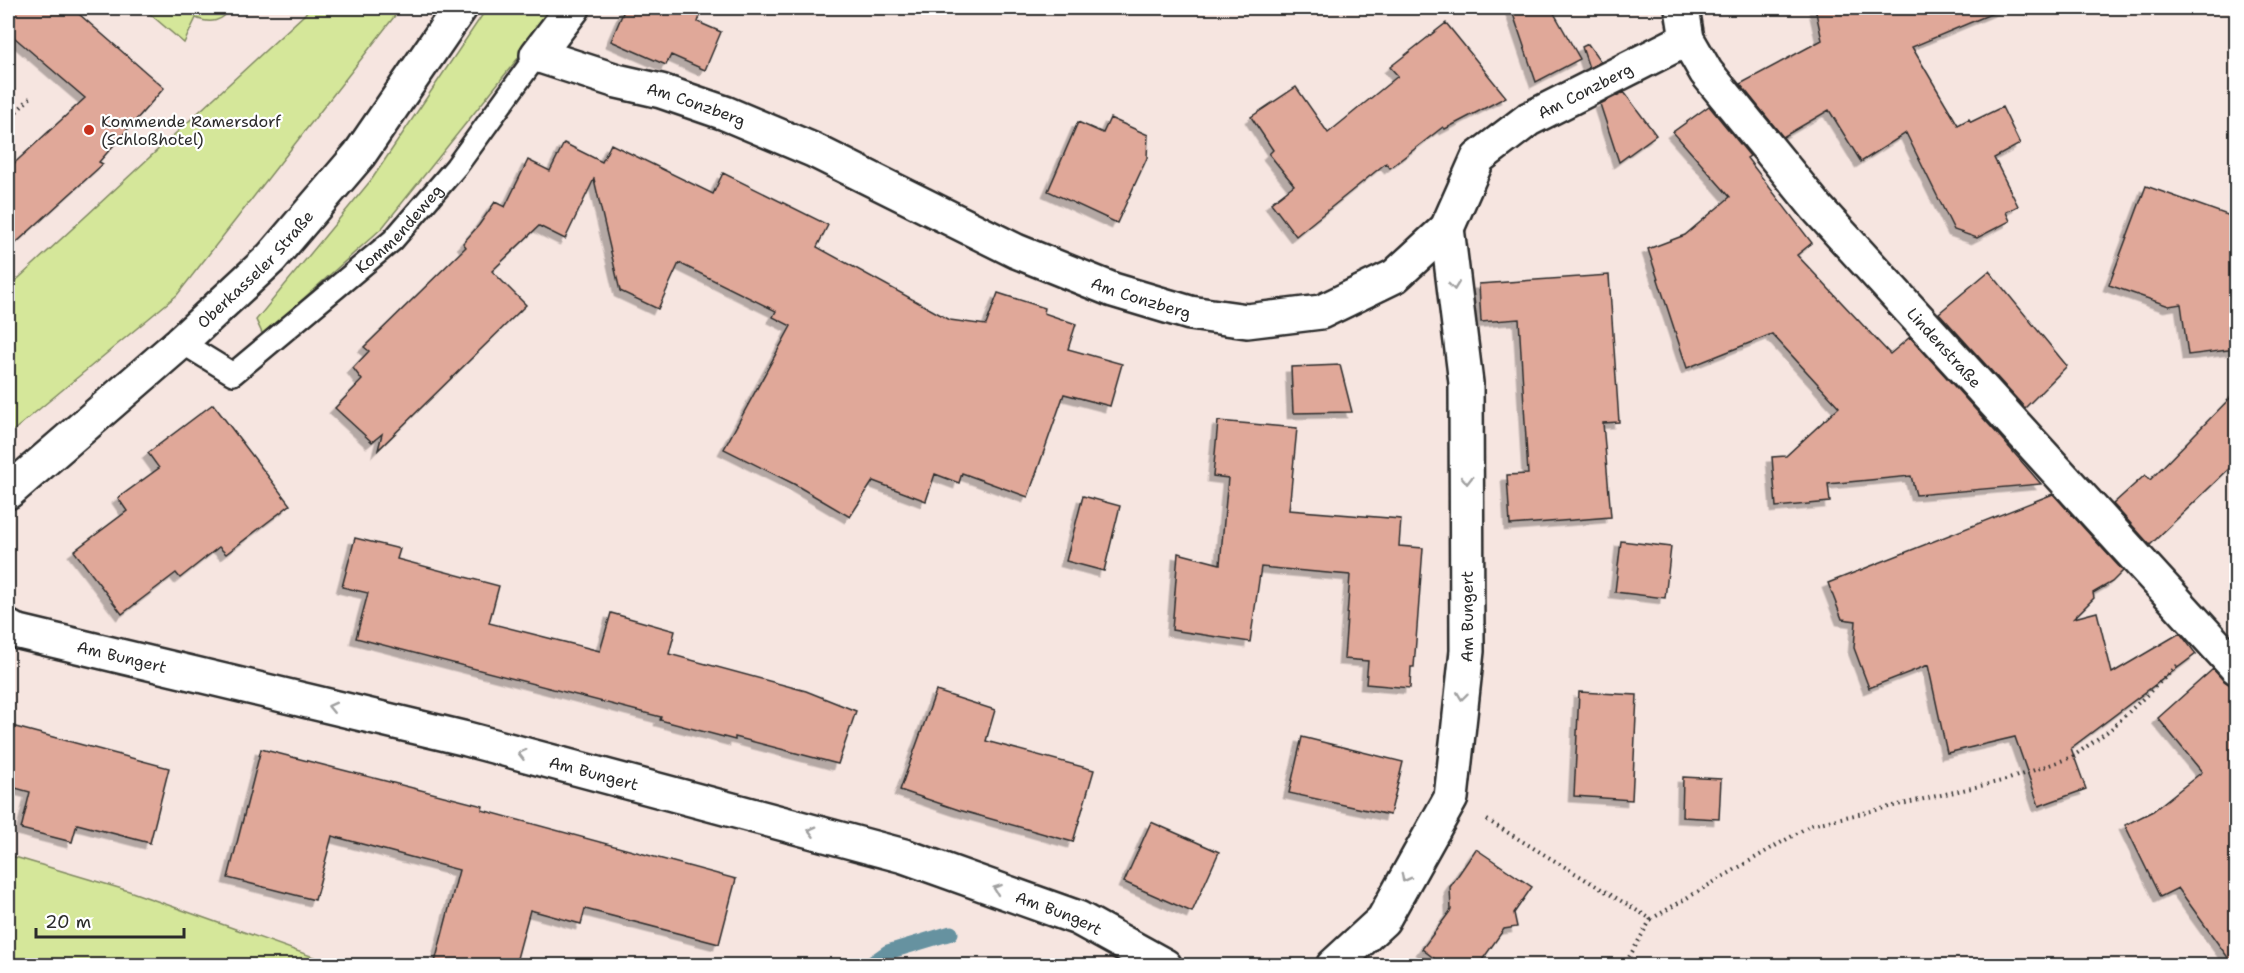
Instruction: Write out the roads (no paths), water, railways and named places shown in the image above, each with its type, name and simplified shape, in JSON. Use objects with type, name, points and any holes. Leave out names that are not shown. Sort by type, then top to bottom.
[{"type":"street","name":"Oberkasseler Straße","points":[[8,492],[180,342],[271,258],[359,155],[460,8]]},
{"type":"street","name":"Kommendeweg","points":[[537,55],[573,8]]},
{"type":"street","name":"Lindenstraße","points":[[1682,8],[1687,39],[1706,72],[1817,208],[2236,667]]},
{"type":"street","name":"Am Conzberg","points":[[537,55],[617,81],[661,91],[725,113],[813,150],[1016,251],[1113,291],[1190,313],[1247,321],[1322,312],[1395,276],[1447,228],[1478,158],[1529,119],[1687,39]]},
{"type":"street","name":"Am Bungert","points":[[1332,966],[1383,920],[1451,798],[1467,651],[1466,394],[1447,228]]},
{"type":"street","name":"Am Bungert","points":[[8,627],[15,631],[467,739],[904,856],[1078,918],[1165,966]]},
{"type":"lane","name":"Kommendeweg","points":[[180,342],[233,374],[393,240],[456,167],[537,55]]},
{"type":"waterway","points":[[868,966],[888,952],[951,933]]},
{"type":"place","name":"Kommende Ramersdorf (Schloßhotel)","points":[[89,130]]}]
